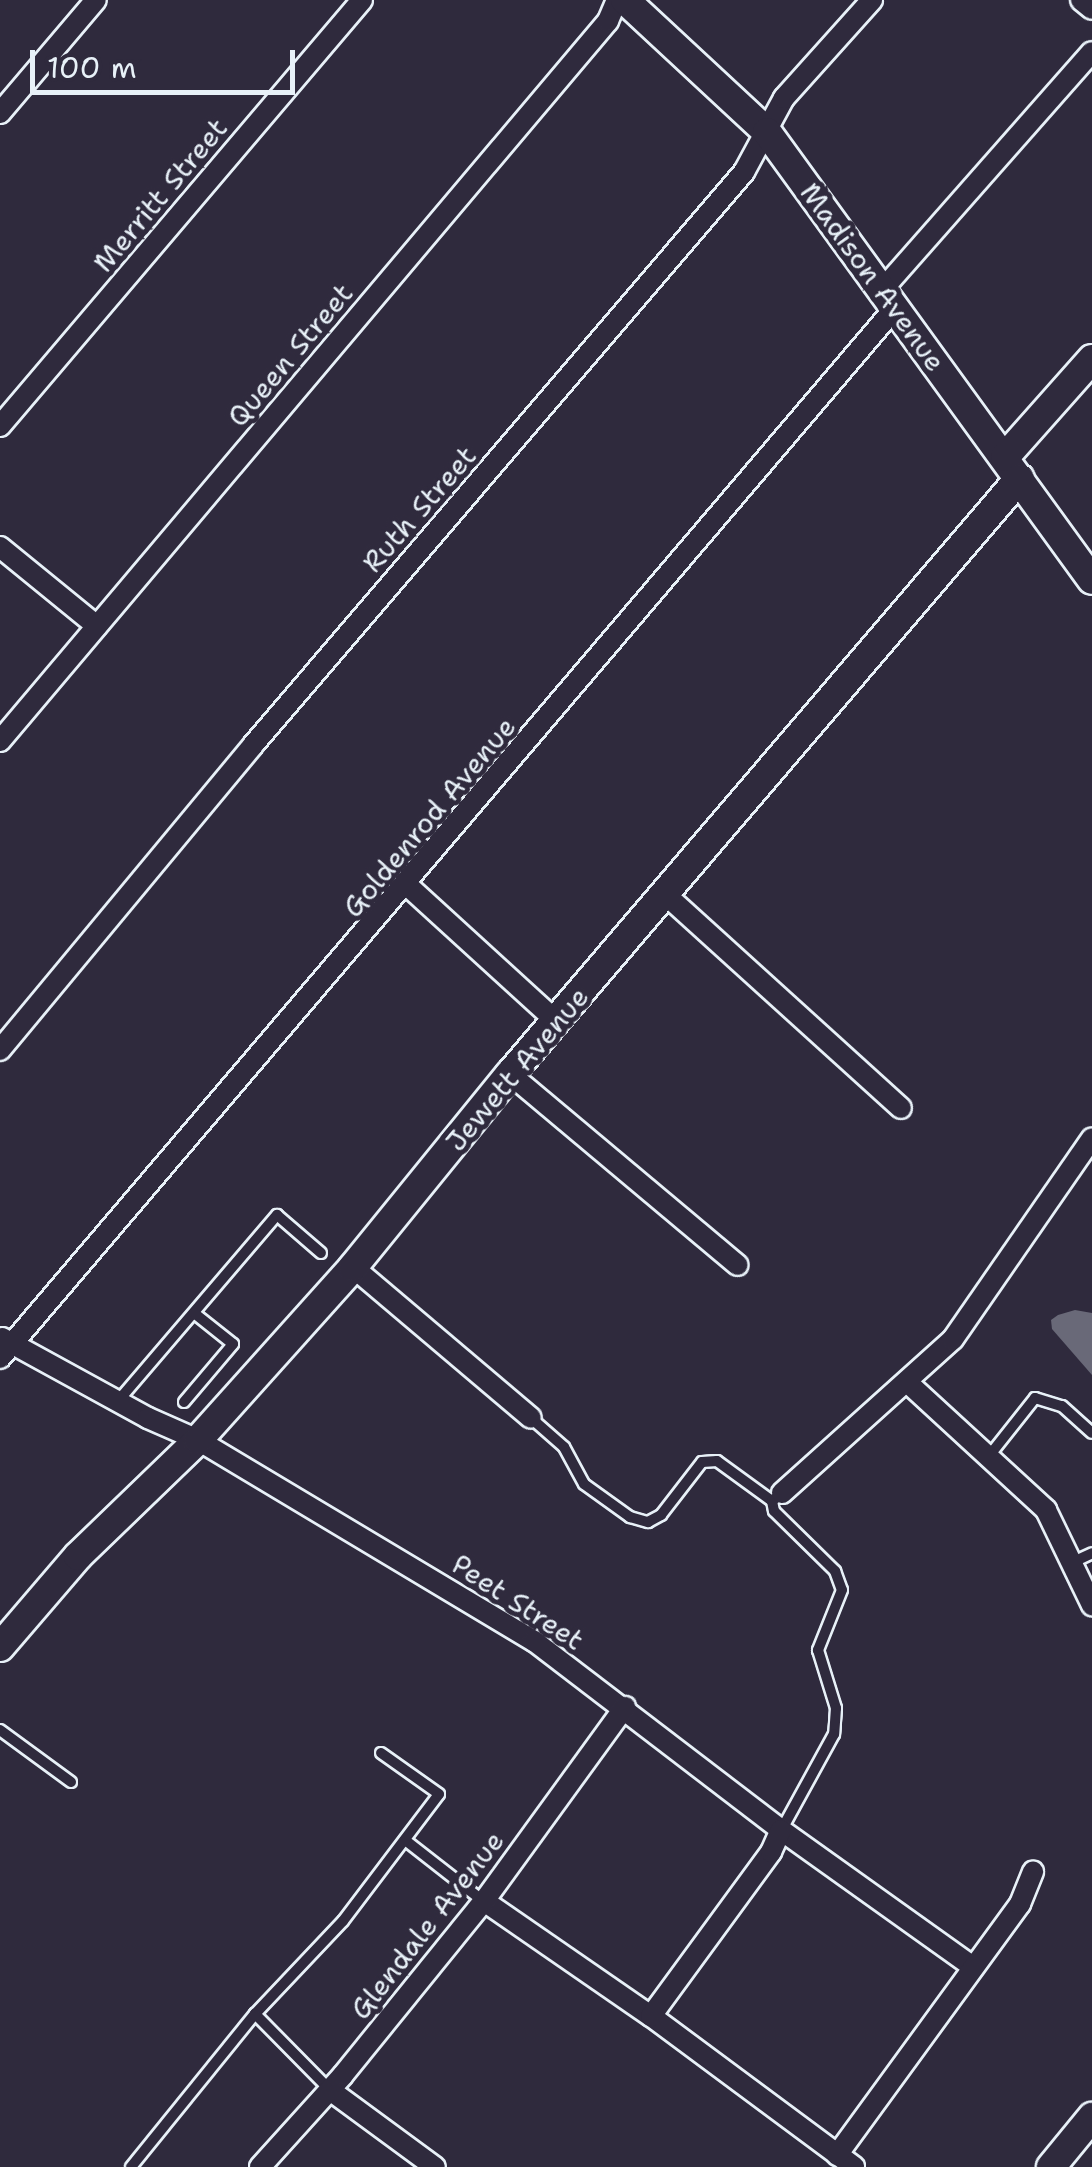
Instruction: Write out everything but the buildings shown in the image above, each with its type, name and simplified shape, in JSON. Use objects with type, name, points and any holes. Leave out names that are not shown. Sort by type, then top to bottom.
[{"type":"main road","name":"Madison Avenue","points":[[626,0],[767,132],[1092,580]]},
{"type":"main road","name":"Jewett Avenue","points":[[0,1647],[78,1556],[198,1440],[353,1267],[510,1074],[666,894],[1012,468],[1092,359]]},
{"type":"main road","points":[[1051,2167],[1092,2117]]},
{"type":"street","points":[[0,114],[96,0]]},
{"type":"street","name":"Merritt Street","points":[[0,426],[362,0]]},
{"type":"street","name":"Queen Street","points":[[0,741],[608,21],[617,0]]},
{"type":"street","name":"Ruth Street","points":[[0,1050],[253,745],[744,172],[784,98],[872,0]]},
{"type":"street","points":[[1081,0],[1092,9]]},
{"type":"street","name":"Goldenrod Avenue","points":[[3,1347],[407,886],[1092,52]]},
{"type":"street","points":[[0,546],[97,626]]},
{"type":"street","points":[[407,886],[556,1021]]},
{"type":"street","points":[[666,894],[902,1108]]},
{"type":"street","points":[[510,1074],[738,1265]]},
{"type":"street","points":[[777,1497],[953,1338],[1092,1138]]},
{"type":"street","points":[[353,1267],[531,1418]]},
{"type":"street","name":"Peet Street","points":[[3,1347],[198,1440],[534,1641],[782,1830],[973,1967]]},
{"type":"street","points":[[907,1382],[1046,1510],[1092,1605]]},
{"type":"street","name":"Glendale Avenue","points":[[260,2167],[330,2090],[484,1901],[624,1707]]},
{"type":"street","points":[[651,2016],[771,1852],[782,1830]]},
{"type":"street","points":[[484,1901],[651,2016],[846,2161],[973,1967],[1020,1904],[1033,1872]]},
{"type":"street","points":[[330,2090],[435,2167]]},
{"type":"lane","points":[[118,1402],[277,1215],[320,1253]]},
{"type":"lane","points":[[184,1402],[233,1344],[194,1313]]},
{"type":"lane","points":[[989,1456],[1035,1398],[1062,1406],[1092,1433]]},
{"type":"lane","points":[[531,1418],[564,1447],[584,1484],[630,1518],[648,1522],[660,1516],[702,1462],[717,1461],[777,1497],[780,1520],[835,1570],[842,1590],[818,1650],[836,1708],[834,1734],[782,1830]]},
{"type":"lane","points":[[1071,1563],[1092,1554]]},
{"type":"lane","points":[[0,1730],[71,1782]]},
{"type":"lane","points":[[131,2167],[256,2014],[343,1921],[439,1794],[381,1754]]},
{"type":"lane","points":[[405,1840],[484,1901]]},
{"type":"lane","points":[[256,2014],[330,2090]]},
{"type":"water","points":[[1075,1310],[1092,1313],[1092,1375],[1052,1329],[1051,1320]]}]
